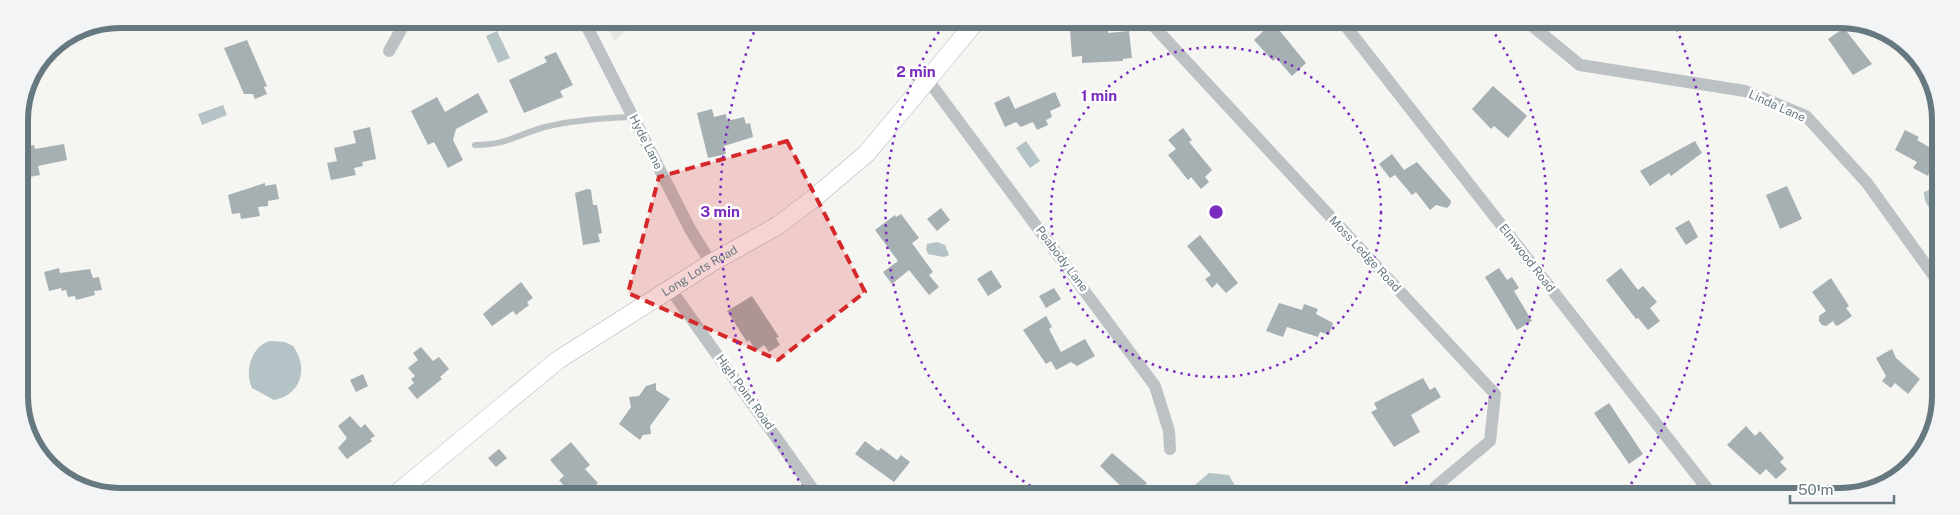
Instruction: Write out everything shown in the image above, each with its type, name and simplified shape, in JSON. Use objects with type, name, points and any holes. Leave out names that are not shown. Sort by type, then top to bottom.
[{"type":"main road","name":"Long Lots Road","points":[[402,488],[558,360],[711,263],[777,226],[860,159],[970,28]]},
{"type":"street","points":[[389,51],[402,28]]},
{"type":"street","name":"Hyde Lane","points":[[588,28],[690,229],[711,263]]},
{"type":"street","name":"Moss Ledge Road","points":[[1155,28],[1494,394],[1490,441],[1435,487]]},
{"type":"street","name":"Elmwood Road","points":[[1347,28],[1706,487]]},
{"type":"street","name":"Linda Lane","points":[[1535,28],[1580,65],[1745,91],[1806,116],[1867,183],[1932,273]]},
{"type":"street","name":"Peabody Lane","points":[[928,80],[1155,386],[1169,431],[1170,449]]},
{"type":"street","name":"High Point Road","points":[[671,290],[813,488]]},
{"type":"lane","points":[[475,146],[508,142],[544,128],[598,118],[634,117]]},
{"type":"highlighted area","points":[[787,141],[865,292],[778,360],[628,293],[659,177]]},
{"type":"shaded area","points":[[607,28],[629,28],[615,41]]},
{"type":"shaded area","points":[[497,31],[510,58],[498,63],[486,36]]},
{"type":"shaded area","points":[[223,105],[227,115],[202,125],[198,114]]},
{"type":"shaded area","points":[[1026,141],[1040,161],[1030,168],[1016,148]]},
{"type":"shaded area","points":[[1932,191],[1932,211],[1926,203],[1924,192]]},
{"type":"shaded area","points":[[937,242],[945,245],[949,255],[944,257],[928,254],[927,244]]},
{"type":"shaded area","points":[[271,341],[285,342],[293,346],[301,363],[300,379],[296,387],[291,393],[274,400],[252,388],[249,374],[251,360],[259,347]]},
{"type":"shaded area","points":[[1209,473],[1229,475],[1235,487],[1192,487]]},
{"type":"building","points":[[1072,28],[1108,28],[1108,33],[1129,31],[1132,58],[1123,59],[1123,61],[1082,63],[1082,56],[1072,57],[1070,30]]},
{"type":"building","points":[[1267,28],[1283,28],[1280,31],[1306,63],[1292,76],[1276,58],[1273,61],[1254,40]]},
{"type":"building","points":[[1844,28],[1872,64],[1853,75],[1828,39]]},
{"type":"building","points":[[247,40],[267,86],[264,87],[267,94],[255,99],[253,94],[244,94],[224,48]]},
{"type":"building","points":[[556,52],[573,85],[560,91],[563,97],[524,113],[509,80],[547,62],[544,57]]},
{"type":"building","points":[[1493,86],[1527,116],[1508,138],[1494,126],[1491,129],[1472,109]]},
{"type":"building","points":[[1055,92],[1061,106],[1050,111],[1052,117],[1046,120],[1048,125],[1037,130],[1033,122],[1021,127],[1016,122],[1005,127],[994,103],[1009,96],[1015,109]]},
{"type":"building","points":[[478,93],[488,112],[456,129],[453,140],[463,160],[448,168],[434,142],[428,145],[411,111],[437,97],[445,112]]},
{"type":"building","points":[[712,109],[714,117],[726,114],[727,121],[744,117],[746,124],[750,123],[753,137],[724,146],[726,154],[708,158],[697,113]]},
{"type":"building","points":[[370,127],[376,159],[362,162],[363,166],[354,168],[356,175],[331,180],[327,163],[337,161],[334,148],[356,143],[353,131]]},
{"type":"building","points":[[1183,128],[1192,140],[1189,142],[1212,170],[1205,177],[1209,182],[1201,189],[1191,177],[1188,180],[1168,155],[1176,149],[1168,140]]},
{"type":"building","points":[[1905,130],[1919,137],[1917,140],[1932,149],[1932,175],[1929,173],[1928,176],[1913,168],[1917,162],[1895,150]]},
{"type":"building","points":[[1695,141],[1702,153],[1671,176],[1669,173],[1650,186],[1640,171]]},
{"type":"building","points":[[64,144],[67,160],[38,166],[40,175],[28,177],[28,146],[34,145],[35,149]]},
{"type":"building","points":[[1392,154],[1404,170],[1417,162],[1451,201],[1450,205],[1447,208],[1436,205],[1430,210],[1416,192],[1412,195],[1395,175],[1390,178],[1379,164]]},
{"type":"building","points":[[265,183],[265,186],[276,184],[279,199],[268,201],[268,206],[258,207],[260,216],[241,219],[240,213],[232,214],[228,195]]},
{"type":"building","points":[[1787,186],[1802,219],[1780,229],[1766,195]]},
{"type":"building","points":[[587,189],[591,190],[593,205],[597,205],[602,233],[598,234],[600,242],[583,245],[575,193]]},
{"type":"building","points":[[941,208],[950,220],[937,231],[927,219]]},
{"type":"building","points":[[901,214],[919,238],[912,243],[933,272],[929,275],[939,287],[929,295],[909,270],[892,284],[883,272],[898,261],[875,230],[895,215],[896,217]]},
{"type":"building","points":[[1689,220],[1698,237],[1686,245],[1675,228]]},
{"type":"building","points":[[1200,235],[1238,283],[1226,293],[1217,283],[1212,288],[1205,279],[1211,275],[1187,246]]},
{"type":"building","points":[[59,268],[60,273],[90,269],[93,278],[99,277],[102,290],[94,291],[95,295],[76,300],[75,296],[68,297],[66,290],[62,291],[61,288],[49,291],[44,272]]},
{"type":"building","points":[[1499,268],[1507,280],[1512,277],[1519,288],[1514,291],[1532,321],[1517,330],[1485,277]]},
{"type":"building","points":[[1621,268],[1638,290],[1643,286],[1657,302],[1650,308],[1660,321],[1648,330],[1638,318],[1636,319],[1606,280]]},
{"type":"building","points":[[991,270],[1002,287],[988,296],[977,279]]},
{"type":"building","points":[[1831,278],[1849,306],[1846,308],[1852,316],[1839,325],[1836,326],[1833,321],[1826,326],[1822,325],[1819,321],[1819,316],[1826,311],[1812,292]]},
{"type":"building","points":[[521,282],[533,298],[527,302],[529,305],[516,315],[513,311],[492,326],[483,314]]},
{"type":"building","points":[[1054,288],[1061,299],[1046,308],[1039,296]]},
{"type":"building","points":[[752,296],[779,337],[776,338],[780,345],[769,352],[764,345],[756,351],[749,340],[747,342],[727,311]]},
{"type":"building","points":[[1279,303],[1302,310],[1304,304],[1318,309],[1316,314],[1333,323],[1329,335],[1320,332],[1318,337],[1287,327],[1283,337],[1266,331]]},
{"type":"building","points":[[1046,316],[1052,327],[1049,329],[1061,352],[1085,339],[1095,356],[1077,366],[1071,362],[1056,370],[1051,361],[1046,364],[1023,330]]},
{"type":"building","points":[[421,347],[433,361],[439,357],[449,369],[440,377],[442,379],[417,399],[408,388],[414,383],[411,379],[415,376],[408,368],[418,360],[413,353]]},
{"type":"building","points":[[1892,349],[1896,358],[1920,379],[1908,394],[1895,383],[1891,388],[1882,381],[1886,376],[1876,358]]},
{"type":"building","points":[[363,374],[368,386],[356,392],[350,380]]},
{"type":"building","points":[[1423,378],[1430,390],[1435,387],[1441,397],[1411,415],[1420,432],[1394,447],[1371,412],[1377,409],[1374,403]]},
{"type":"building","points":[[656,383],[656,390],[670,399],[650,426],[651,434],[643,435],[640,440],[619,424],[631,407],[629,397],[639,396],[646,386]]},
{"type":"building","points":[[1609,403],[1643,454],[1629,464],[1594,413]]},
{"type":"building","points":[[350,416],[361,428],[365,424],[375,436],[370,439],[372,441],[347,459],[338,448],[347,438],[338,426]]},
{"type":"building","points":[[1746,426],[1755,436],[1760,431],[1784,458],[1780,462],[1787,469],[1776,479],[1766,469],[1760,475],[1727,445]]},
{"type":"building","points":[[865,441],[878,451],[881,448],[897,460],[901,455],[910,462],[894,482],[855,454]]},
{"type":"building","points":[[571,442],[590,465],[585,469],[598,483],[592,488],[562,488],[564,486],[559,480],[564,476],[550,460]]},
{"type":"building","points":[[499,449],[507,458],[496,467],[488,458]]},
{"type":"building","points":[[1112,453],[1147,483],[1143,487],[1122,487],[1100,466]]}]
